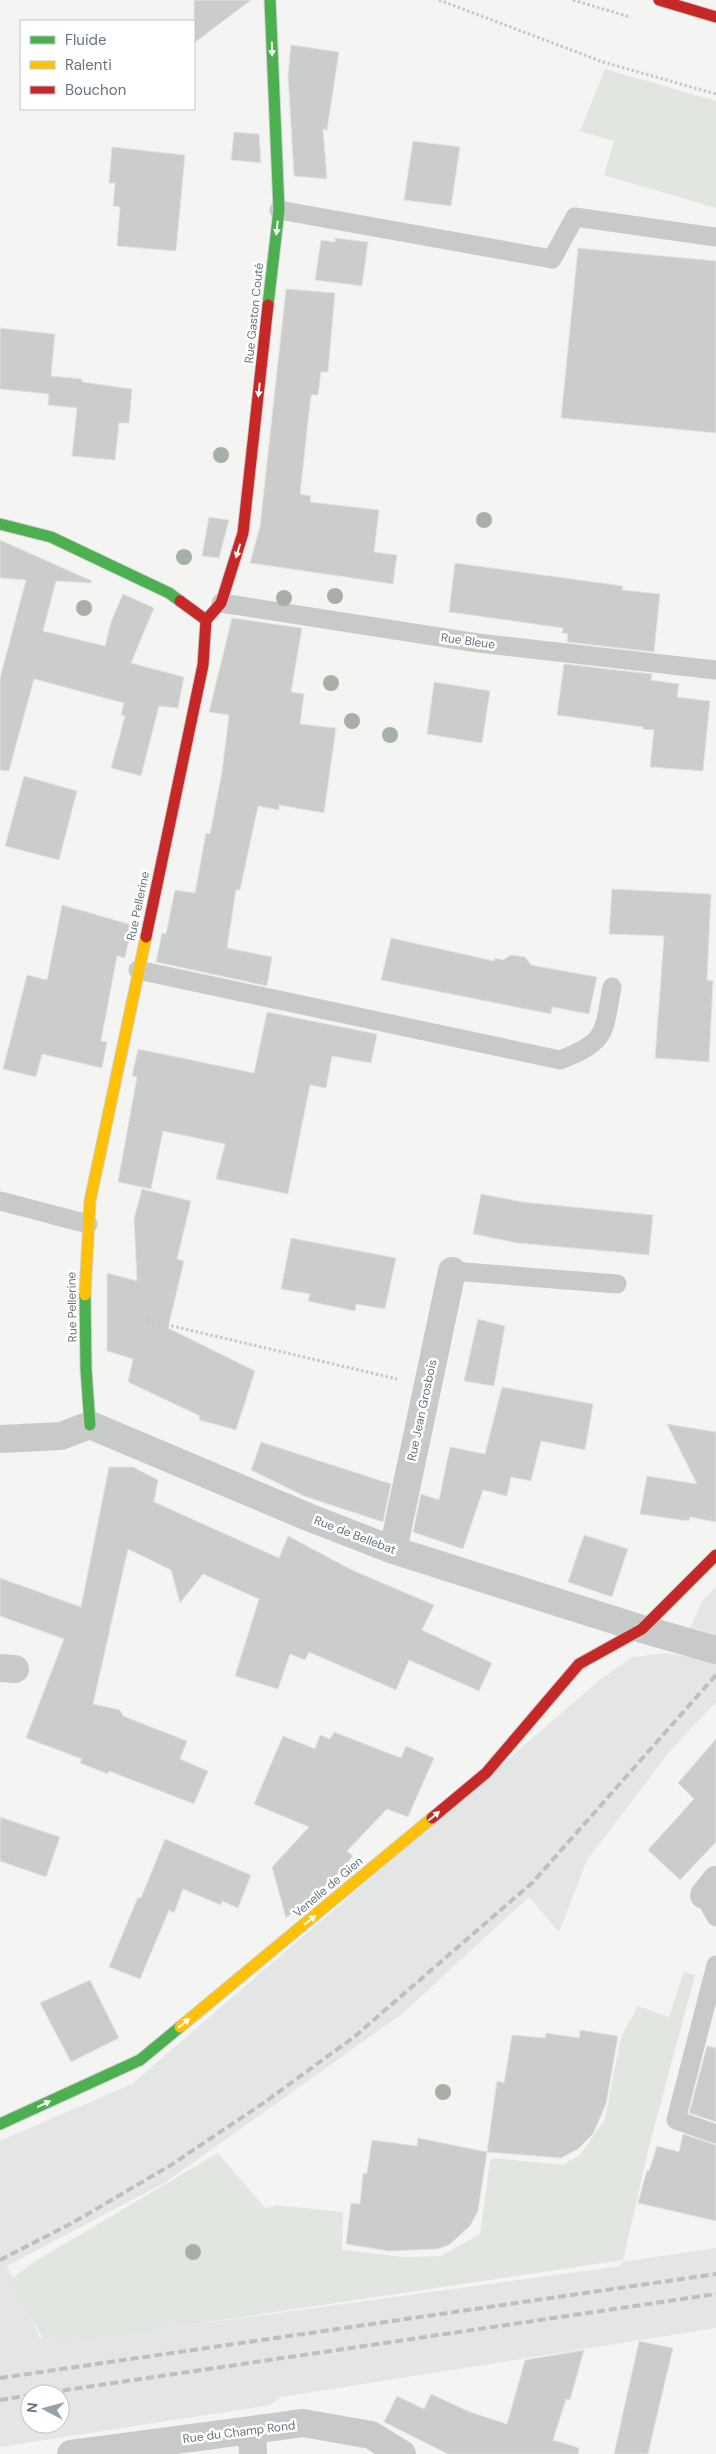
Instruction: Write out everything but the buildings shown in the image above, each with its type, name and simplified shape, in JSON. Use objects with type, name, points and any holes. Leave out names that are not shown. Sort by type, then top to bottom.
[{"type":"street","name":"Rue Gaston Couté","points":[[206,620],[222,603],[243,533],[279,210],[270,0]]},
{"type":"street","points":[[659,0],[716,17]]},
{"type":"street","points":[[0,524],[51,537],[169,593],[206,620]]},
{"type":"street","name":"Rue Pellerine","points":[[90,1425],[87,1393],[85,1248],[90,1201],[203,665],[206,620]]},
{"type":"street","name":"Rue Jean Grosbois","points":[[393,1550],[452,1271]]},
{"type":"street","points":[[0,1439],[61,1436],[90,1425]]},
{"type":"street","name":"Rue de Bellebat","points":[[90,1425],[308,1517],[393,1550],[642,1629],[716,1650]]},
{"type":"street","name":"Venelle de Gien","points":[[0,2124],[140,2060],[486,1773],[579,1664],[642,1629],[716,1555]]},
{"type":"street","name":"Rue du Champ Rond","points":[[71,2454],[252,2442],[303,2423],[371,2435],[402,2454]]},
{"type":"lane","points":[[279,210],[552,259],[575,217],[716,237]]},
{"type":"lane","name":"Rue Bleue","points":[[222,603],[478,643],[716,670]]},
{"type":"lane","points":[[138,970],[560,1060],[584,1050],[602,1035],[612,987]]},
{"type":"lane","points":[[0,1202],[88,1224]]},
{"type":"lane","points":[[452,1271],[617,1284]]},
{"type":"lane","points":[[716,1964],[676,2120],[716,2134]]},
{"type":"path","points":[[439,0],[603,62],[716,94]]},
{"type":"path","points":[[147,1320],[427,1386]]},
{"type":"shaded area","points":[[605,69],[716,101],[716,208],[604,175],[614,141],[580,131]]},
{"type":"shaded area","points":[[716,1586],[716,1702],[670,1751],[587,1860],[559,1932],[529,1897],[403,2013],[166,2182],[7,2266],[40,2338],[80,2340],[621,2266],[621,2262],[716,2248],[716,2328],[281,2397],[270,2405],[0,2447],[0,2141],[132,2084],[601,1679],[632,1657],[666,1653],[684,1656],[702,1630],[690,1628],[702,1602]]},
{"type":"shaded area","points":[[684,1972],[695,1975],[649,2147],[623,2260],[62,2344],[44,2340],[9,2281],[34,2262],[218,2153],[266,2209],[275,2205],[343,2212],[342,2250],[405,2257],[440,2256],[480,2234],[490,2161],[494,2158],[562,2165],[580,2155],[605,2119],[621,2037],[638,2006],[669,2017]]},
{"type":"railway","points":[[0,2260],[74,2222],[171,2165],[265,2102],[354,2037],[533,1882],[716,1675]]},
{"type":"railway","points":[[0,2378],[716,2274]]},
{"type":"railway","points":[[70,2389],[716,2294]]},
{"type":"railway","points":[[0,2400],[20,2397]]},
{"type":"traffic: fast","points":[[268,305],[279,210],[270,0]]},
{"type":"traffic: fast","points":[[0,524],[51,537],[169,593],[180,601]]},
{"type":"traffic: fast","points":[[85,1295],[86,1369],[90,1425]]},
{"type":"traffic: fast","points":[[0,2124],[140,2060],[180,2027]]},
{"type":"traffic: slow","points":[[85,1295],[90,1201],[146,937]]},
{"type":"traffic: slow","points":[[180,2027],[432,1818]]},
{"type":"traffic: jam","points":[[659,0],[716,17]]},
{"type":"traffic: jam","points":[[206,620],[221,603],[243,533],[268,305]]},
{"type":"traffic: jam","points":[[146,937],[203,665],[206,620],[180,601]]},
{"type":"traffic: jam","points":[[432,1818],[486,1773],[579,1664],[642,1629],[716,1555]]}]
